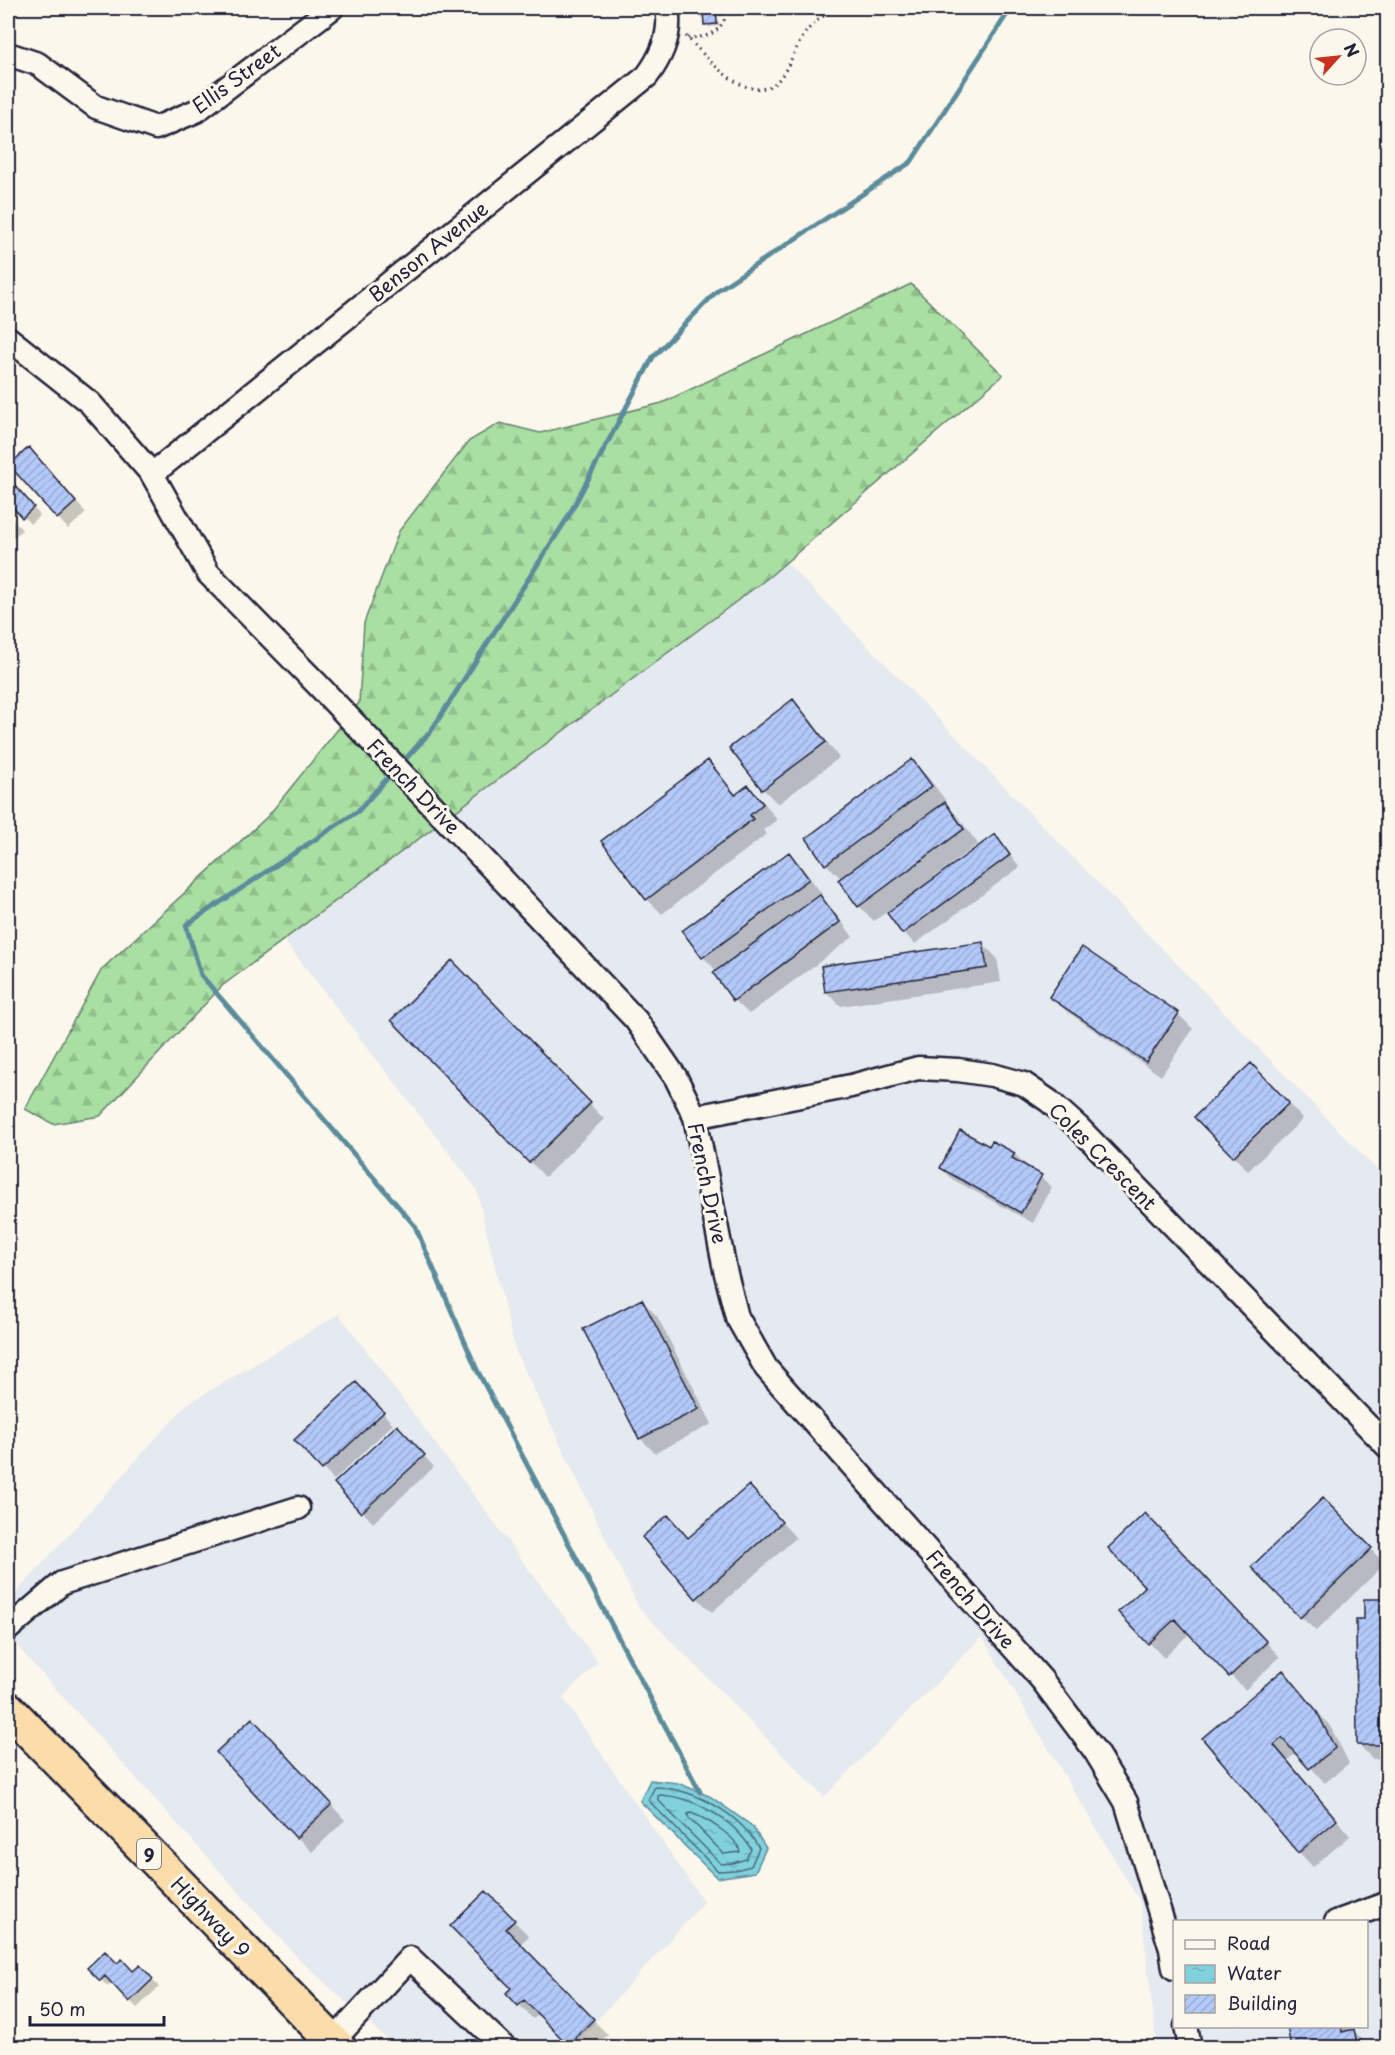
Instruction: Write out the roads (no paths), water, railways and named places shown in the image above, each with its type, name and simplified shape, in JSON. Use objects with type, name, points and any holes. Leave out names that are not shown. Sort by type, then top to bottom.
[{"type":"highway","name":"Highway 9","points":[[8,1709],[336,2044]]},
{"type":"street","name":"Ellis Street","points":[[8,54],[38,64],[96,107],[156,128],[196,111],[328,8]]},
{"type":"street","name":"Benson Avenue","points":[[152,474],[646,76],[657,63],[674,24]]},
{"type":"street","name":"French Drive","points":[[8,338],[90,403],[152,474],[208,573],[317,684],[636,1020],[676,1078],[695,1117],[725,1270],[737,1317],[754,1348],[774,1377],[1042,1680],[1095,1751],[1126,1802],[1173,1956]]},
{"type":"street","name":"Coles Crescent","points":[[695,1117],[851,1086],[918,1068],[992,1075],[1024,1084],[1049,1101],[1078,1127],[1388,1447]]},
{"type":"street","points":[[8,1629],[62,1583],[298,1508]]},
{"type":"street","points":[[1341,1920],[1388,1903]]},
{"type":"street","points":[[336,2044],[410,1958],[505,2048]]},
{"type":"street","points":[[1186,2028],[1190,2048]]},
{"type":"water","points":[[650,1780],[678,1783],[711,1797],[752,1826],[766,1848],[755,1872],[717,1878],[640,1801]]},
{"type":"waterway","points":[[401,764],[431,731],[568,517],[653,357],[718,290],[911,162],[1011,8]]},
{"type":"waterway","points":[[392,773],[358,811],[186,925],[201,975],[415,1226],[477,1370],[700,1792]]}]
